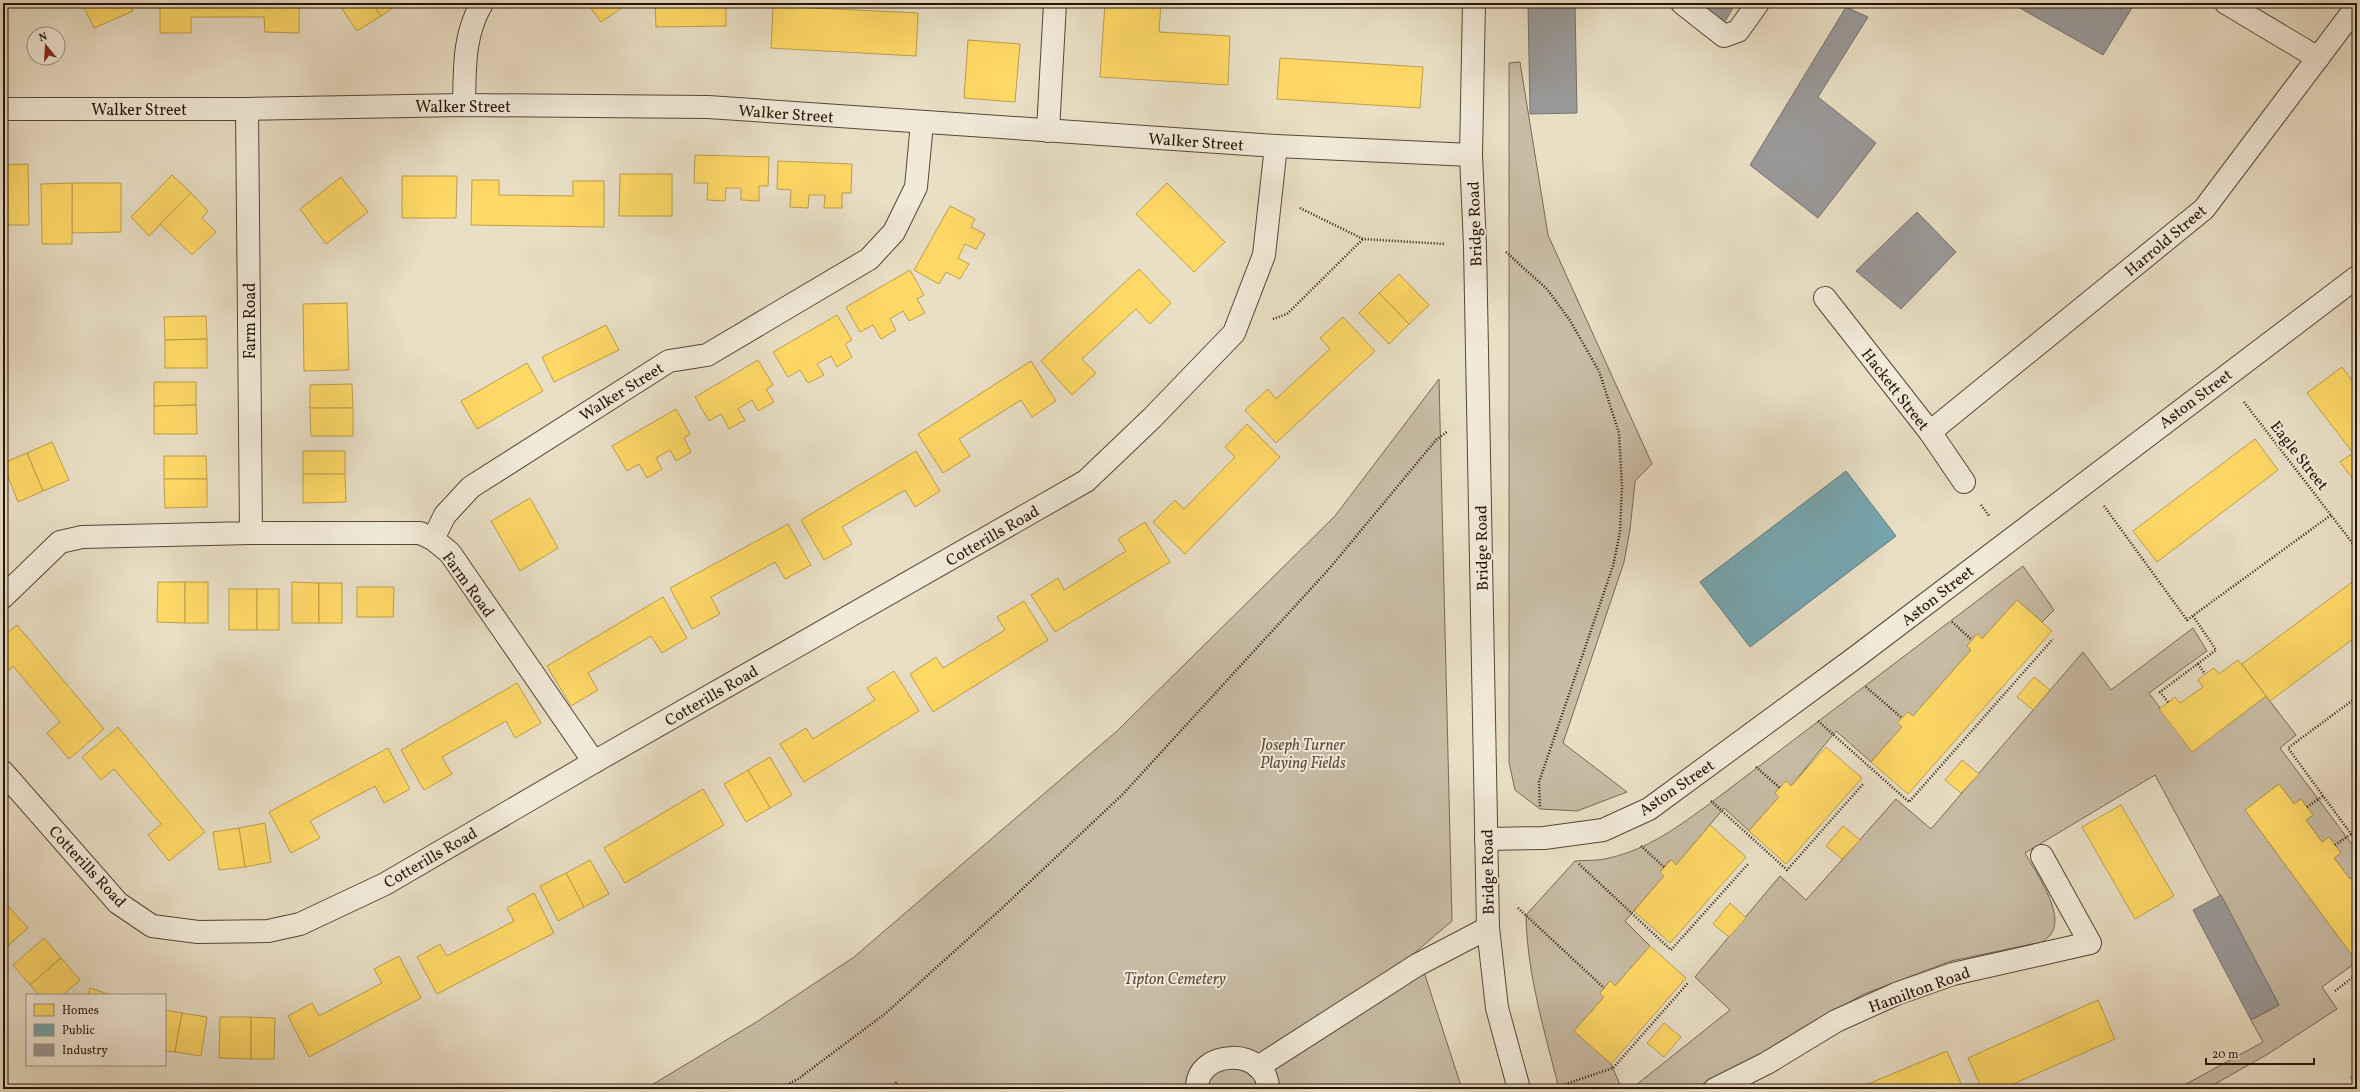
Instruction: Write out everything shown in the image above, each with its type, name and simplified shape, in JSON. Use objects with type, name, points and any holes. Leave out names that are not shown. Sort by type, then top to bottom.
[{"type":"street","points":[[464,105],[465,49],[476,13],[482,3]]},
{"type":"street","points":[[1048,131],[1055,3]]},
{"type":"street","name":"Bridge Road","points":[[1474,3],[1471,155],[1479,409],[1488,928],[1497,1008],[1519,1089]]},
{"type":"street","points":[[1682,3],[1724,36],[1738,31],[1758,3]]},
{"type":"street","points":[[2226,3],[2318,58]]},
{"type":"street","name":"Harrold Street","points":[[1930,432],[2204,209],[2357,6]]},
{"type":"street","name":"Walker Street","points":[[3,109],[247,110],[464,105],[708,107],[922,123],[1276,146],[1471,155]]},
{"type":"street","name":"Farm Road","points":[[247,110],[251,533]]},
{"type":"street","name":"Walker Street","points":[[433,539],[445,515],[471,487],[669,361],[707,355],[869,259],[894,232],[916,187],[922,123]]},
{"type":"street","name":"Cotterills Road","points":[[3,772],[118,903],[152,926],[198,932],[268,930],[300,924],[385,884],[594,762],[1086,481],[1152,418],[1234,333],[1264,256],[1276,146]]},
{"type":"street","name":"Aston Street","points":[[1486,839],[1544,838],[1603,830],[1649,809],[1856,657],[2224,376],[2357,277]]},
{"type":"street","name":"Hackett Street","points":[[1825,298],[1930,432],[1964,482]]},
{"type":"street","name":"Farm Road","points":[[3,597],[60,542],[82,537],[251,533],[420,533],[433,539],[450,554],[594,762]]},
{"type":"street","name":"Hamilton Road","points":[[1715,1089],[1767,1063],[1836,1021],[1896,994],[1952,974],[2090,942],[2042,856]]},
{"type":"street","points":[[1258,1067],[1417,964],[1488,928]]},
{"type":"street","points":[[1197,1089],[1197,1084],[1206,1067],[1223,1057],[1242,1058],[1258,1067],[1268,1083],[1268,1089]]},
{"type":"path","points":[[1270,193],[1363,239],[1475,246],[1508,252],[1547,289],[1569,319],[1599,371],[1619,433],[1622,486],[1620,532],[1613,566],[1539,782],[1544,838]]},
{"type":"path","points":[[1234,333],[1287,314],[1363,239]]},
{"type":"path","name":"Eagle Street","points":[[2224,376],[2357,549]]},
{"type":"path","points":[[779,1089],[798,1079],[886,1013],[1000,910],[1123,794],[1329,569],[1436,440],[1479,409]]},
{"type":"path","points":[[2086,481],[2188,620],[2331,515]]},
{"type":"path","points":[[1964,482],[2008,540]]},
{"type":"path","points":[[2168,702],[2160,692],[2216,650],[2193,616]]},
{"type":"path","points":[[1950,620],[1972,640]]},
{"type":"path","points":[[1813,717],[1909,802],[2053,639]]},
{"type":"path","points":[[2198,664],[2205,674]]},
{"type":"path","points":[[1865,686],[1902,718]]},
{"type":"path","points":[[2357,697],[2288,748],[2357,842]]},
{"type":"path","points":[[1752,764],[1780,788]]},
{"type":"path","points":[[1707,798],[1787,870],[1863,784]]},
{"type":"path","points":[[2307,807],[2323,796]]},
{"type":"path","points":[[2335,845],[2351,834]]},
{"type":"path","points":[[1638,843],[1664,867]]},
{"type":"path","points":[[1575,861],[1671,950],[1749,863]]},
{"type":"path","points":[[1516,905],[1604,988]]},
{"type":"path","points":[[2335,991],[2357,974]]},
{"type":"path","points":[[1551,1089],[1613,1068],[1688,983]]},
{"type":"path","points":[[889,1089],[898,1081]]},
{"type":"green space","points":[[1520,62],[1548,235],[1652,464],[1635,481],[1630,530],[1624,562],[1563,743],[1627,792],[1577,811],[1540,809],[1515,790],[1509,762],[1509,63]]},
{"type":"green space","name":"Joseph Turner Playing Fields","points":[[1439,379],[1452,921],[1412,955],[1425,975],[1462,1089],[645,1089],[758,1021],[854,957],[1117,731],[1335,516]]},
{"type":"green space","points":[[2023,566],[2054,610],[2042,622],[2017,600],[1982,639],[1976,635],[1967,646],[1971,650],[1913,716],[1908,712],[1897,723],[1902,727],[1871,762],[1836,731],[1791,786],[1786,781],[1775,793],[1779,797],[1749,831],[1724,808],[1676,865],[1670,860],[1660,872],[1664,876],[1625,921],[1650,946],[1615,986],[1610,981],[1600,993],[1604,997],[1574,1031],[1611,1064],[1622,1089],[1559,1089],[1533,981],[1527,937],[1526,915],[1575,861],[1601,860],[1624,854],[1663,836],[1712,802]]},
{"type":"green space","points":[[2193,628],[2207,651],[2149,693],[2192,751],[2266,696],[2296,735],[2280,748],[2357,851],[2357,875],[2350,879],[2334,858],[2341,853],[2329,837],[2322,842],[2306,820],[2313,815],[2301,799],[2294,804],[2279,784],[2245,810],[2357,962],[2322,987],[2337,1009],[2268,1054],[2206,1089],[2177,1089],[2263,1042],[2251,1020],[2279,1005],[2155,775],[2025,853],[2047,892],[2055,915],[2055,925],[2051,934],[2042,942],[1951,961],[1864,994],[1743,1065],[1692,1089],[1631,1089],[1730,1010],[1695,977],[1780,876],[1806,900],[1896,799],[1931,829],[2083,652],[2111,690]]},
{"type":"building: Homes","points":[[82,3],[130,3],[133,11],[94,28]]},
{"type":"building: Homes","points":[[160,3],[299,3],[299,33],[265,32],[264,17],[191,17],[191,33],[160,33]]},
{"type":"building: Homes","points":[[338,3],[372,3],[381,16],[357,31]]},
{"type":"building: Homes","points":[[372,3],[399,3],[381,16]]},
{"type":"building: Homes","points":[[587,3],[629,3],[601,22]]},
{"type":"building: Homes","points":[[655,3],[726,3],[726,26],[656,27]]},
{"type":"building: Homes","points":[[1105,3],[1161,3],[1159,32],[1230,36],[1228,85],[1100,77]]},
{"type":"building: Homes","points":[[773,6],[918,13],[916,56],[771,48]]},
{"type":"building: Homes","points":[[968,40],[1020,44],[1015,102],[964,98]]},
{"type":"building: Homes","points":[[1280,58],[1423,67],[1420,108],[1277,99]]},
{"type":"building: Homes","points":[[695,155],[769,157],[768,186],[759,186],[759,201],[741,200],[741,188],[726,188],[725,201],[707,200],[708,183],[694,183]]},
{"type":"building: Homes","points":[[778,161],[852,164],[851,193],[842,193],[842,208],[824,208],[825,195],[809,195],[808,208],[790,207],[791,190],[777,189]]},
{"type":"building: Homes","points":[[28,164],[29,225],[3,225],[3,165]]},
{"type":"building: Homes","points":[[620,174],[672,174],[672,216],[619,216]]},
{"type":"building: Homes","points":[[172,175],[191,193],[149,236],[131,217]]},
{"type":"building: Homes","points":[[402,176],[457,176],[456,218],[402,218]]},
{"type":"building: Homes","points":[[341,177],[368,212],[326,244],[300,209]]},
{"type":"building: Homes","points":[[472,180],[499,180],[499,195],[573,196],[573,181],[604,181],[604,227],[471,225]]},
{"type":"building: Homes","points":[[72,183],[121,183],[121,232],[72,233]]},
{"type":"building: Homes","points":[[72,183],[72,244],[42,244],[41,184]]},
{"type":"building: Homes","points":[[1167,183],[1225,242],[1194,272],[1136,214]]},
{"type":"building: Homes","points":[[191,193],[208,211],[202,218],[216,232],[192,255],[160,224]]},
{"type":"building: Homes","points":[[950,206],[975,219],[971,227],[985,234],[976,249],[965,244],[958,258],[969,264],[960,279],[946,272],[939,284],[914,270]]},
{"type":"building: Homes","points":[[1139,269],[1171,303],[1150,324],[1136,309],[1082,359],[1096,373],[1072,395],[1041,361]]},
{"type":"building: Homes","points":[[910,270],[924,295],[917,299],[925,313],[909,321],[903,311],[890,319],[896,330],[881,339],[873,325],[860,332],[846,307]]},
{"type":"building: Homes","points":[[1399,274],[1429,305],[1409,324],[1379,293]]},
{"type":"building: Homes","points":[[1379,293],[1409,324],[1389,344],[1359,313]]},
{"type":"building: Homes","points":[[347,303],[349,370],[304,371],[303,304]]},
{"type":"building: Homes","points":[[837,315],[852,340],[845,344],[852,357],[837,367],[831,356],[817,364],[824,375],[808,383],[800,370],[788,377],[773,352]]},
{"type":"building: Homes","points":[[206,316],[207,339],[165,340],[164,317]]},
{"type":"building: Homes","points":[[1343,317],[1375,351],[1276,443],[1245,410],[1268,389],[1276,399],[1330,349],[1320,338]]},
{"type":"building: Homes","points":[[606,325],[619,350],[554,382],[542,357]]},
{"type":"building: Homes","points":[[207,339],[207,368],[165,368],[165,340]]},
{"type":"building: Homes","points":[[758,360],[773,385],[766,389],[774,402],[758,411],[752,400],[738,409],[745,420],[729,429],[721,414],[709,421],[695,397]]},
{"type":"building: Homes","points":[[1031,361],[1056,401],[1032,417],[1021,400],[959,439],[970,456],[943,473],[918,434]]},
{"type":"building: Homes","points":[[527,363],[543,391],[477,429],[461,401]]},
{"type":"building: Homes","points":[[2342,367],[2357,387],[2357,484],[2340,462],[2353,453],[2307,393]]},
{"type":"building: Homes","points":[[154,382],[196,382],[196,405],[154,406]]},
{"type":"building: Homes","points":[[352,384],[353,408],[310,408],[310,385]]},
{"type":"building: Homes","points":[[196,405],[197,434],[154,434],[154,406]]},
{"type":"building: Homes","points":[[310,408],[353,408],[353,436],[311,436]]},
{"type":"building: Homes","points":[[676,409],[690,434],[684,438],[691,452],[676,461],[670,450],[656,458],[662,469],[647,478],[639,464],[627,471],[612,446]]},
{"type":"building: Homes","points":[[1247,424],[1280,457],[1185,554],[1153,522],[1175,500],[1184,509],[1235,457],[1225,447]]},
{"type":"building: Homes","points":[[2255,439],[2278,470],[2157,562],[2133,531]]},
{"type":"building: Homes","points":[[52,442],[69,480],[43,491],[27,453]]},
{"type":"building: Homes","points":[[303,451],[345,451],[345,474],[303,474]]},
{"type":"building: Homes","points":[[916,451],[940,491],[915,507],[905,490],[842,527],[852,544],[824,560],[801,520]]},
{"type":"building: Homes","points":[[27,453],[43,491],[18,502],[3,463]]},
{"type":"building: Homes","points":[[164,456],[206,456],[207,479],[164,479]]},
{"type":"building: Homes","points":[[303,474],[345,474],[346,502],[303,503]]},
{"type":"building: Homes","points":[[164,479],[207,479],[207,507],[165,508]]},
{"type":"building: Homes","points":[[530,498],[558,548],[520,571],[491,521]]},
{"type":"building: Homes","points":[[1145,522],[1170,562],[1055,632],[1031,595],[1058,578],[1064,590],[1126,551],[1118,539]]},
{"type":"building: Homes","points":[[788,524],[811,565],[785,579],[775,562],[711,597],[720,614],[692,629],[670,588]]},
{"type":"building: Homes","points":[[2355,580],[2357,636],[2270,701],[2242,664]]},
{"type":"building: Homes","points":[[158,582],[185,582],[185,623],[157,622]]},
{"type":"building: Homes","points":[[185,582],[208,582],[208,623],[185,623]]},
{"type":"building: Homes","points":[[292,582],[319,583],[319,623],[292,623]]},
{"type":"building: Homes","points":[[319,583],[342,583],[342,623],[319,623]]},
{"type":"building: Homes","points":[[357,587],[394,587],[393,617],[357,617]]},
{"type":"building: Homes","points":[[229,589],[257,589],[257,630],[229,630]]},
{"type":"building: Homes","points":[[257,589],[279,589],[279,630],[257,630]]},
{"type":"building: Homes","points":[[663,597],[687,638],[662,653],[651,636],[588,673],[598,690],[571,706],[547,666]]},
{"type":"building: Homes","points":[[2017,600],[2052,631],[1908,794],[1871,762],[1902,727],[1897,723],[1908,712],[1913,716],[1971,650],[1967,646],[1977,634],[1982,639]]},
{"type":"building: Homes","points":[[1024,601],[1048,640],[933,712],[910,674],[936,657],[943,668],[1005,630],[997,617]]},
{"type":"building: Homes","points":[[17,625],[104,729],[69,759],[47,733],[60,722],[13,666],[3,675],[3,636]]},
{"type":"building: Homes","points":[[2238,660],[2266,696],[2192,752],[2159,709],[2175,697],[2180,703],[2203,687],[2198,680],[2205,674],[2214,668],[2219,674]]},
{"type":"building: Homes","points":[[894,671],[919,711],[804,782],[780,744],[806,728],[813,739],[875,700],[867,688]]},
{"type":"building: Homes","points":[[2034,677],[2050,690],[2033,710],[2017,697]]},
{"type":"building: Homes","points":[[517,683],[541,723],[515,738],[506,721],[442,757],[452,774],[424,790],[401,750]]},
{"type":"building: Homes","points":[[118,727],[205,832],[169,861],[148,835],[161,824],[114,769],[101,780],[82,757]]},
{"type":"building: Homes","points":[[1826,747],[1862,778],[1786,864],[1749,831],[1779,797],[1775,793],[1786,781],[1791,786]]},
{"type":"building: Homes","points":[[388,748],[410,789],[384,803],[375,786],[310,821],[320,838],[291,853],[269,812]]},
{"type":"building: Homes","points":[[770,757],[792,795],[770,808],[748,770]]},
{"type":"building: Homes","points":[[1962,760],[1979,774],[1961,793],[1945,780]]},
{"type":"building: Homes","points":[[748,770],[770,808],[746,822],[724,784]]},
{"type":"building: Homes","points":[[2279,784],[2294,804],[2301,799],[2313,815],[2306,820],[2322,842],[2329,837],[2341,853],[2334,858],[2350,879],[2357,875],[2357,962],[2245,810]]},
{"type":"building: Homes","points":[[703,789],[724,825],[625,883],[604,848]]},
{"type":"building: Homes","points":[[2121,805],[2174,896],[2135,919],[2082,827]]},
{"type":"building: Homes","points":[[265,823],[271,862],[245,867],[239,828]]},
{"type":"building: Homes","points":[[1710,825],[1746,857],[1670,943],[1634,911],[1664,876],[1660,872],[1671,860],[1676,865]]},
{"type":"building: Homes","points":[[1843,826],[1860,840],[1842,859],[1826,846]]},
{"type":"building: Homes","points":[[239,828],[245,867],[219,870],[213,832]]},
{"type":"building: Homes","points":[[590,860],[609,894],[584,907],[566,873]]},
{"type":"building: Homes","points":[[566,873],[584,907],[558,921],[540,886]]},
{"type":"building: Homes","points":[[534,893],[554,933],[437,994],[417,957],[440,944],[447,956],[514,921],[507,908]]},
{"type":"building: Homes","points":[[1730,903],[1746,918],[1729,937],[1713,924]]},
{"type":"building: Homes","points":[[9,907],[28,928],[3,950],[3,911]]},
{"type":"building: Homes","points":[[44,938],[61,958],[30,985],[13,965]]},
{"type":"building: Homes","points":[[1650,946],[1686,978],[1611,1064],[1574,1031],[1604,997],[1600,993],[1610,981],[1615,986]]},
{"type":"building: Homes","points":[[399,956],[421,998],[309,1057],[288,1016],[312,1003],[319,1016],[382,983],[374,969]]},
{"type":"building: Homes","points":[[61,958],[80,980],[64,994],[38,994],[30,985]]},
{"type":"building: Homes","points":[[90,988],[108,994],[88,994]]},
{"type":"building: Homes","points":[[2098,1000],[2115,1039],[2002,1089],[1982,1089],[1968,1058]]},
{"type":"building: Homes","points":[[166,1010],[182,1013],[175,1052],[166,1051]]},
{"type":"building: Homes","points":[[182,1013],[207,1017],[201,1056],[175,1052]]},
{"type":"building: Homes","points":[[220,1017],[251,1017],[251,1059],[219,1058]]},
{"type":"building: Homes","points":[[251,1017],[275,1018],[274,1059],[251,1059]]},
{"type":"building: Homes","points":[[1664,1023],[1681,1037],[1664,1057],[1647,1043]]},
{"type":"building: Homes","points":[[1947,1051],[1963,1088],[1961,1089],[1856,1089]]},
{"type":"building: Homes","points":[[2357,1072],[2357,1089],[2350,1077]]},
{"type":"building: Public","points":[[1846,471],[1896,536],[1750,647],[1700,582]]},
{"type":"building: Industry","points":[[1528,3],[1575,3],[1577,113],[1530,114]]},
{"type":"building: Industry","points":[[1685,3],[1736,3],[1724,23]]},
{"type":"building: Industry","points":[[2011,3],[2135,3],[2103,55]]},
{"type":"building: Industry","points":[[1846,7],[1868,17],[1818,97],[1876,143],[1818,218],[1750,165]]},
{"type":"building: Industry","points":[[1917,212],[1956,252],[1901,309],[1856,271]]},
{"type":"building: Industry","points":[[2221,895],[2279,1005],[2251,1020],[2193,910]]},
{"type":"park label","name":"Tipton Cemetery","points":[[1175,978]]}]
